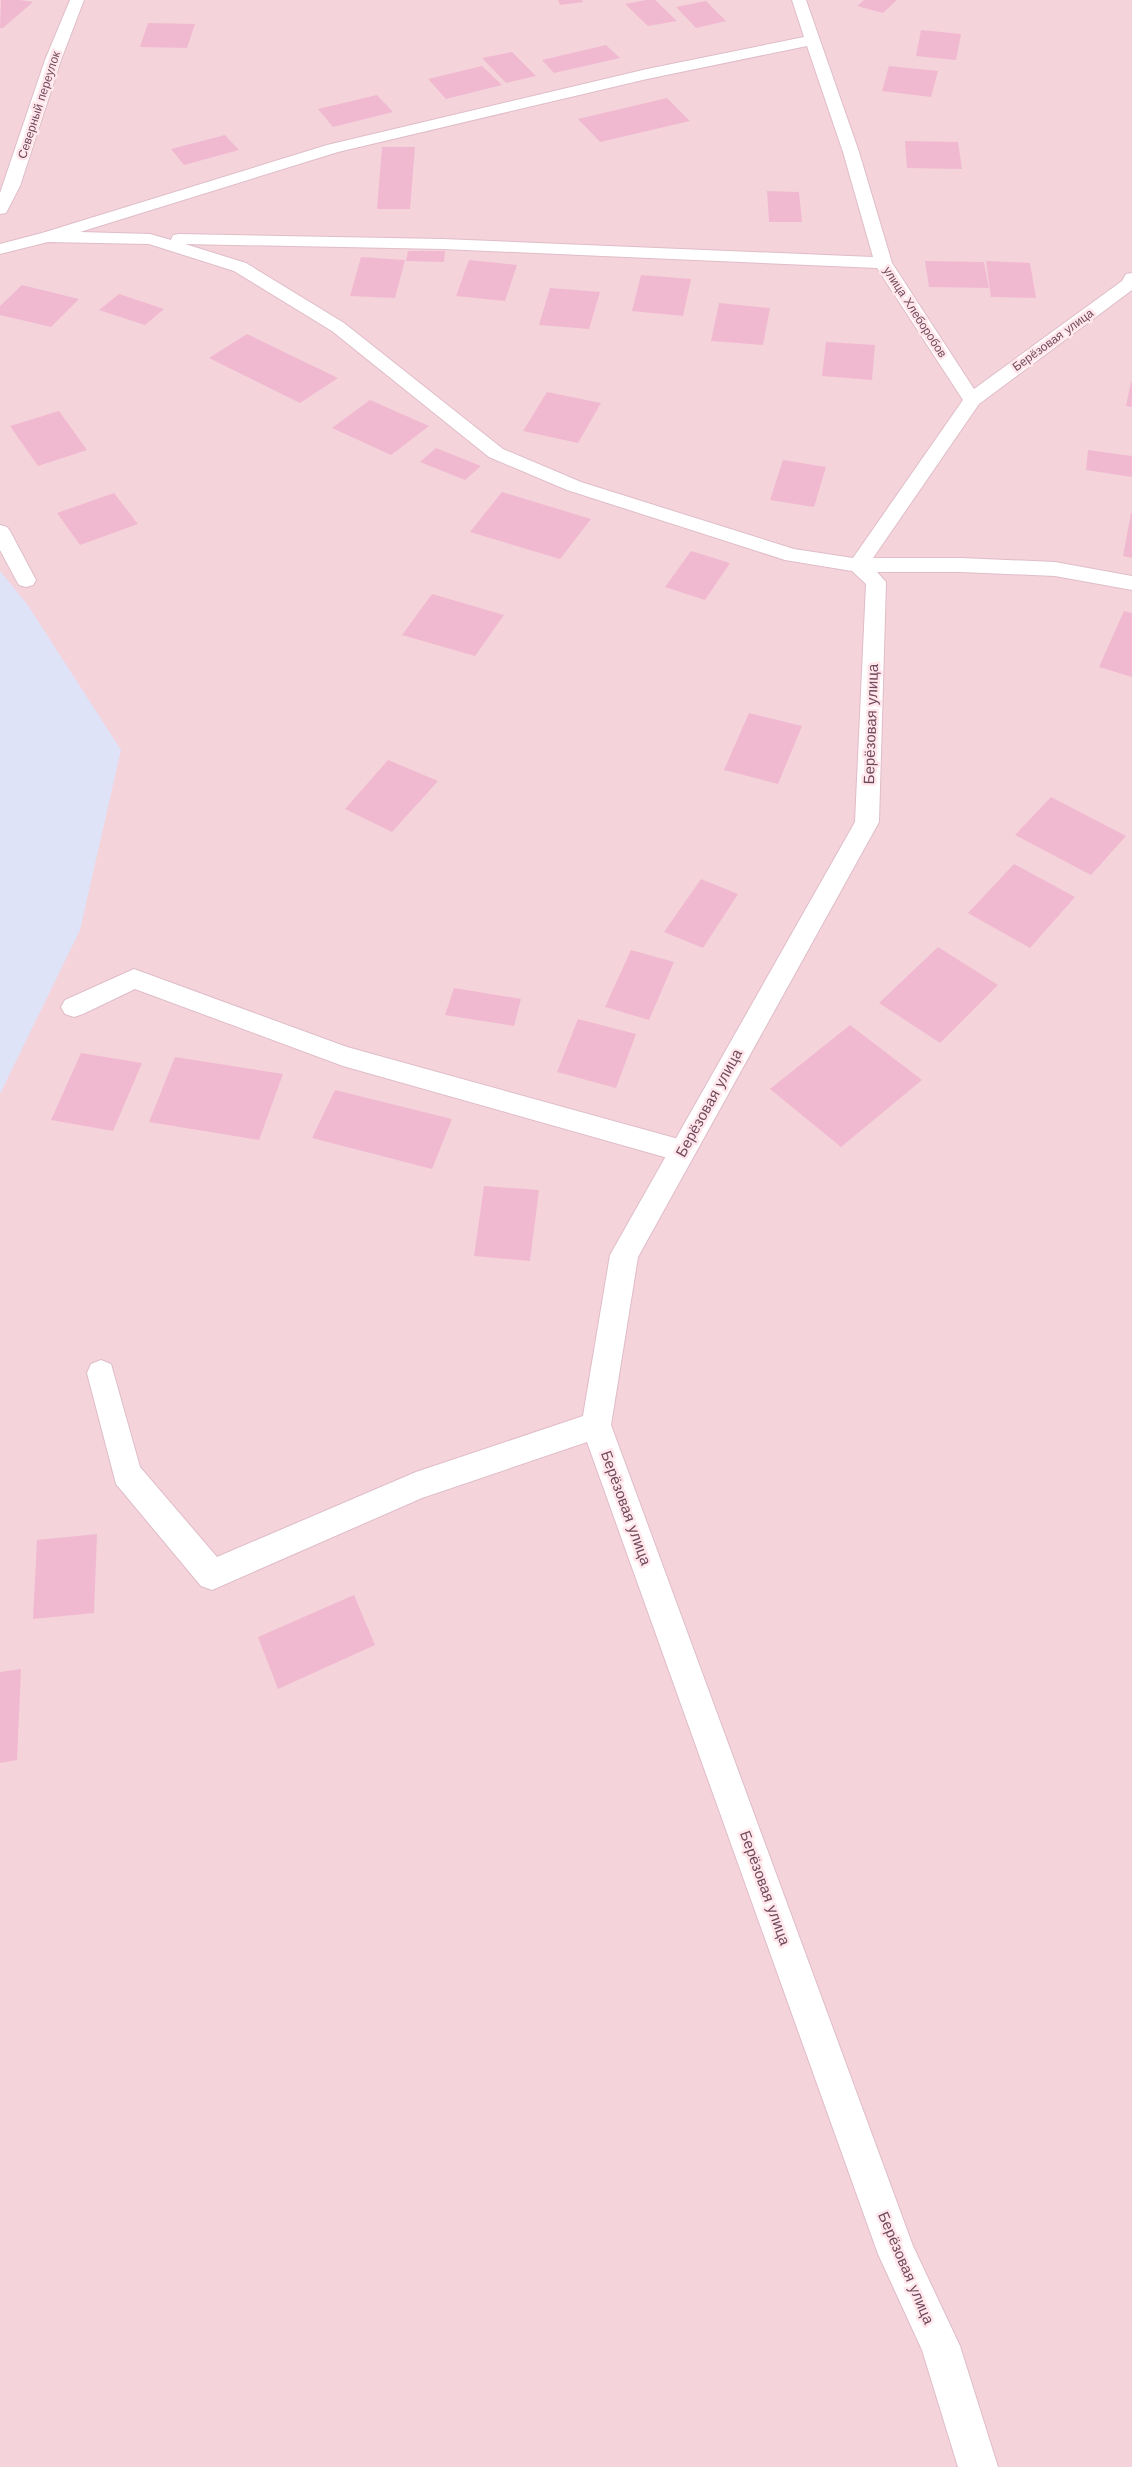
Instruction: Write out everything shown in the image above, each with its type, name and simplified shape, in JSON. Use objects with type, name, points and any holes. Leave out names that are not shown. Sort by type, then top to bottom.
[{"type":"street","name":"Северный переулок","points":[[0,209],[12,186],[53,60],[77,0]]},
{"type":"street","name":"улица Хлеборобов","points":[[799,0],[851,152],[883,263],[972,400]]},
{"type":"street","points":[[0,249],[48,237],[333,148],[647,74],[813,40]]},
{"type":"street","points":[[48,237],[305,240],[607,249],[883,263]]},
{"type":"street","points":[[150,239],[240,267],[338,327],[413,389],[496,453],[574,486],[792,555],[858,565],[960,565],[1054,569],[1132,583]]},
{"type":"street","name":"Берёзовая улица","points":[[972,400],[1130,284],[1132,278]]},
{"type":"street","points":[[858,565],[972,400]]},
{"type":"street","points":[[0,531],[26,580]]},
{"type":"street","name":"Берёзовая улица","points":[[858,565],[876,582],[867,822],[624,1255],[596,1425],[897,2254],[940,2346],[978,2467]]},
{"type":"street","points":[[74,1007],[134,979],[343,1056],[682,1151]]},
{"type":"street","points":[[101,1373],[126,1474],[212,1574],[416,1486],[596,1425]]},
{"type":"shaded area","points":[[0,0],[1132,0],[1132,2467],[0,2467]]},
{"type":"shaded area","points":[[0,571],[27,604],[121,750],[80,930],[0,1094]]},
{"type":"building","points":[[1,0],[33,2],[3,28],[0,28]]},
{"type":"building","points":[[558,0],[582,0],[583,2],[560,5]]},
{"type":"building","points":[[655,0],[677,21],[648,26],[625,4]]},
{"type":"building","points":[[864,0],[897,0],[883,13],[857,6]]},
{"type":"building","points":[[706,1],[726,21],[696,28],[676,7]]},
{"type":"building","points":[[148,23],[195,24],[187,48],[140,47]]},
{"type":"building","points":[[921,30],[961,34],[956,60],[916,56]]},
{"type":"building","points":[[606,45],[620,58],[554,73],[542,60]]},
{"type":"building","points":[[512,52],[536,76],[506,83],[482,58]]},
{"type":"building","points":[[482,66],[502,85],[446,99],[428,79]]},
{"type":"building","points":[[889,66],[938,71],[931,97],[882,91]]},
{"type":"building","points":[[377,95],[393,112],[333,127],[318,109]]},
{"type":"building","points":[[667,98],[690,121],[600,142],[578,119]]},
{"type":"building","points":[[225,135],[239,150],[184,165],[171,149]]},
{"type":"building","points":[[905,141],[958,142],[962,169],[907,168]]},
{"type":"building","points":[[382,147],[415,147],[410,209],[377,209]]},
{"type":"building","points":[[767,191],[799,192],[802,222],[769,222]]},
{"type":"building","points":[[408,251],[445,251],[444,262],[406,261]]},
{"type":"building","points":[[361,257],[405,260],[395,298],[350,296]]},
{"type":"building","points":[[469,260],[517,265],[505,301],[456,296]]},
{"type":"building","points":[[925,261],[984,262],[989,288],[929,287]]},
{"type":"building","points":[[986,261],[1030,263],[1036,298],[991,297]]},
{"type":"building","points":[[641,275],[691,279],[683,316],[632,311]]},
{"type":"building","points":[[22,285],[79,299],[51,327],[0,315],[0,306]]},
{"type":"building","points":[[550,288],[600,292],[589,329],[539,325]]},
{"type":"building","points":[[119,294],[164,309],[145,325],[99,310]]},
{"type":"building","points":[[719,303],[770,308],[763,345],[711,341]]},
{"type":"building","points":[[247,334],[338,378],[300,403],[209,358]]},
{"type":"building","points":[[826,342],[875,345],[872,380],[822,376]]},
{"type":"building","points":[[1132,382],[1132,407],[1126,406]]},
{"type":"building","points":[[547,392],[601,403],[578,443],[523,431]]},
{"type":"building","points":[[370,400],[429,426],[391,455],[332,428]]},
{"type":"building","points":[[59,411],[87,450],[38,466],[10,426]]},
{"type":"building","points":[[436,448],[481,466],[465,480],[420,462]]},
{"type":"building","points":[[1088,450],[1132,456],[1132,477],[1086,470]]},
{"type":"building","points":[[783,460],[826,467],[814,507],[770,500]]},
{"type":"building","points":[[502,492],[591,519],[560,559],[470,532]]},
{"type":"building","points":[[114,493],[138,524],[80,545],[57,513]]},
{"type":"building","points":[[1132,513],[1132,558],[1123,556]]},
{"type":"building","points":[[691,551],[730,563],[705,600],[665,587]]},
{"type":"building","points":[[432,594],[504,615],[475,656],[402,635]]},
{"type":"building","points":[[1124,611],[1132,613],[1132,677],[1099,667]]},
{"type":"building","points":[[749,713],[802,726],[778,784],[724,770]]},
{"type":"building","points":[[388,760],[438,781],[392,832],[345,809]]},
{"type":"building","points":[[1051,797],[1126,836],[1091,875],[1015,835]]},
{"type":"building","points":[[1014,864],[1075,897],[1030,948],[968,913]]},
{"type":"building","points":[[701,879],[738,894],[703,948],[664,932]]},
{"type":"building","points":[[938,947],[998,985],[940,1043],[879,1003]]},
{"type":"building","points":[[631,950],[674,962],[649,1020],[605,1007]]},
{"type":"building","points":[[454,988],[521,999],[514,1026],[445,1015]]},
{"type":"building","points":[[578,1019],[636,1034],[616,1088],[557,1072]]},
{"type":"building","points":[[850,1025],[922,1080],[841,1147],[770,1089]]},
{"type":"building","points":[[81,1053],[142,1063],[113,1131],[51,1120]]},
{"type":"building","points":[[175,1057],[283,1074],[259,1140],[149,1122]]},
{"type":"building","points":[[335,1090],[452,1119],[432,1169],[312,1138]]},
{"type":"building","points":[[484,1186],[539,1190],[530,1261],[474,1256]]},
{"type":"building","points":[[97,1534],[94,1613],[33,1619],[37,1540]]},
{"type":"building","points":[[354,1595],[375,1645],[278,1689],[258,1637]]},
{"type":"building","points":[[21,1669],[17,1760],[0,1763],[0,1672]]}]
